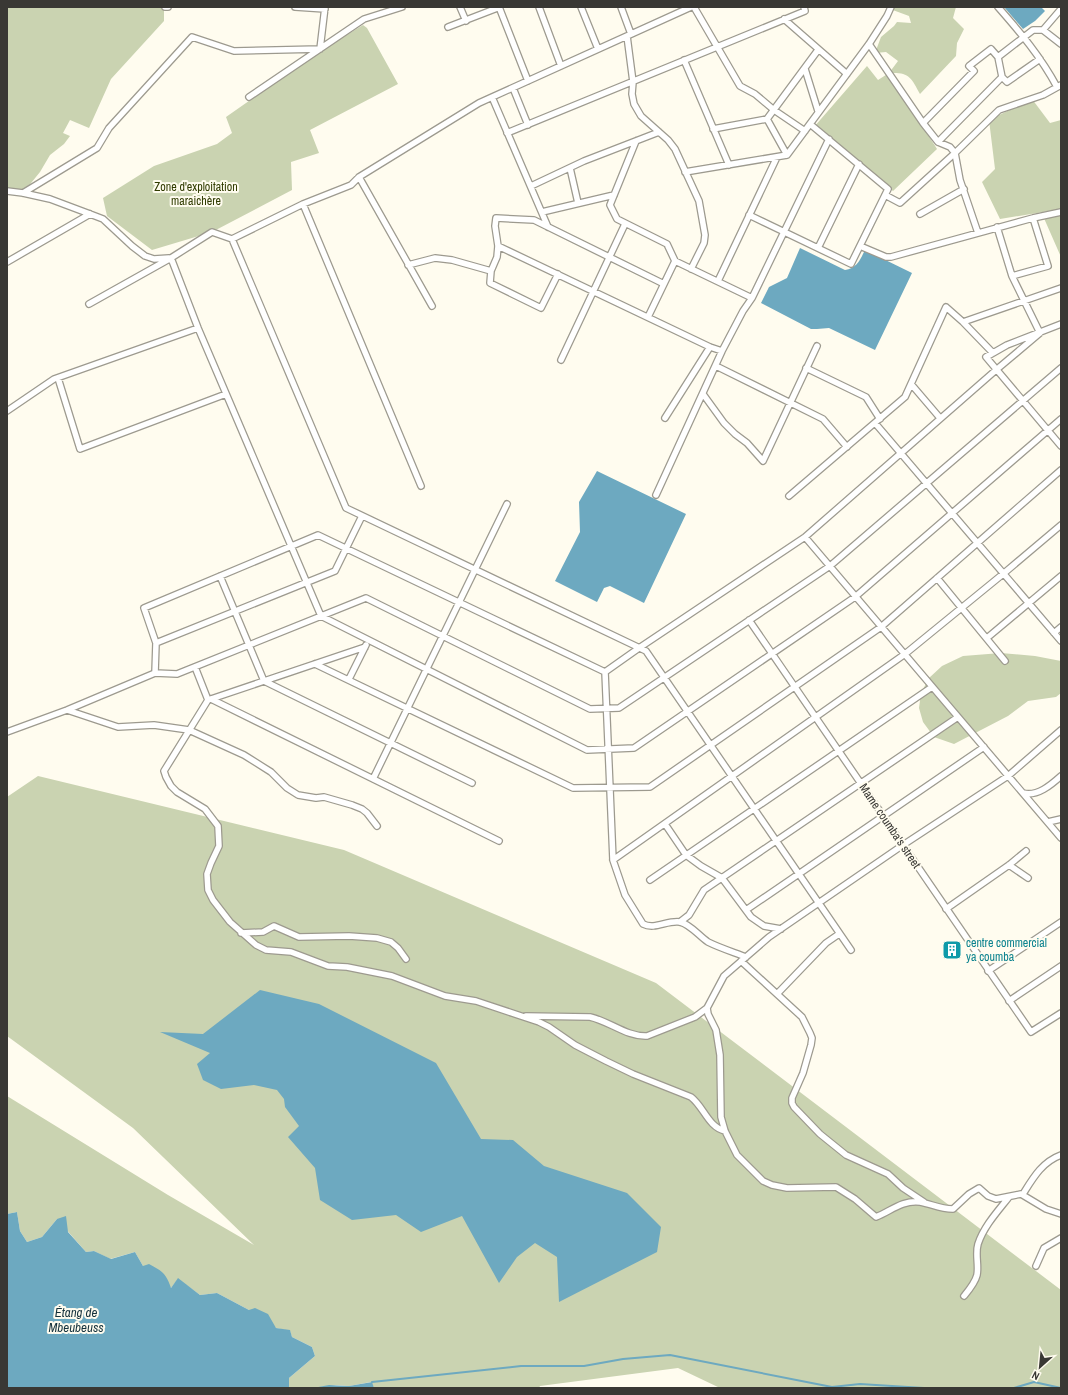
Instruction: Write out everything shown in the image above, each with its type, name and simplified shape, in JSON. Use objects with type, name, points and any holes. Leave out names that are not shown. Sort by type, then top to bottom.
[{"type":"street","points":[[295,7],[325,8],[320,49]]},
{"type":"street","points":[[249,98],[364,19],[402,7]]},
{"type":"street","points":[[460,7],[466,21]]},
{"type":"street","points":[[448,27],[500,7],[528,81]]},
{"type":"street","points":[[539,7],[561,66]]},
{"type":"street","points":[[581,7],[598,49]]},
{"type":"street","points":[[621,7],[629,35],[633,82],[632,94],[634,104],[641,116],[668,140],[675,149],[699,201],[705,235],[704,243],[691,269]]},
{"type":"street","points":[[89,304],[171,258],[212,232],[232,239],[303,204],[351,185],[359,177],[479,103],[691,7]]},
{"type":"street","points":[[694,7],[740,86],[755,94],[774,110],[805,131]]},
{"type":"street","points":[[507,133],[804,11],[804,7]]},
{"type":"street","points":[[685,172],[787,155],[818,111],[869,44],[891,7]]},
{"type":"street","points":[[885,195],[900,203],[955,153],[999,110],[1043,95],[1059,86],[1024,37],[998,7]]},
{"type":"street","points":[[1043,30],[1061,9]]},
{"type":"street","points":[[784,19],[847,74]]},
{"type":"street","points":[[998,57],[1033,30],[1043,30],[1061,44]]},
{"type":"street","points":[[23,193],[97,148],[109,128],[192,38],[234,51],[320,49]]},
{"type":"street","points":[[869,44],[923,123],[938,142],[950,147],[955,153],[960,180],[978,233]]},
{"type":"street","points":[[923,123],[974,71],[969,66],[990,49],[998,57],[1002,77],[1007,82],[1040,59]]},
{"type":"street","points":[[713,129],[767,119],[818,50]]},
{"type":"street","points":[[684,60],[729,165]]},
{"type":"street","points":[[805,69],[818,111]]},
{"type":"street","points":[[938,142],[1002,77]]},
{"type":"street","points":[[513,88],[528,125]]},
{"type":"street","points":[[492,97],[548,227]]},
{"type":"street","points":[[767,119],[787,155]]},
{"type":"street","points":[[749,215],[851,264],[888,189],[810,124]]},
{"type":"street","points":[[531,186],[570,168],[659,132]]},
{"type":"street","points":[[656,495],[722,351],[752,298],[829,140]]},
{"type":"street","points":[[636,141],[610,205],[617,219],[667,244],[675,261],[752,298]]},
{"type":"street","points":[[718,281],[777,157]]},
{"type":"street","points":[[818,248],[859,164]]},
{"type":"street","points":[[570,168],[578,203]]},
{"type":"street","points":[[359,177],[432,306]]},
{"type":"street","points":[[920,214],[964,189]]},
{"type":"street","points":[[7,192],[23,193],[50,199],[103,219],[145,256],[154,259],[171,258]]},
{"type":"street","points":[[542,212],[614,195]]},
{"type":"street","points":[[303,204],[421,486]]},
{"type":"street","points":[[860,246],[886,257],[891,257],[1033,218],[1061,212]]},
{"type":"street","points":[[7,262],[90,214]]},
{"type":"street","points":[[558,274],[540,308],[490,283],[491,271],[498,257],[495,226],[496,218],[534,220],[664,284]]},
{"type":"street","points":[[1012,276],[1048,266],[1033,218]]},
{"type":"street","points":[[561,360],[625,224]]},
{"type":"street","points":[[997,228],[1012,276],[1040,332]]},
{"type":"street","points":[[232,239],[346,508],[646,651],[851,950]]},
{"type":"street","points":[[498,246],[710,347],[722,351]]},
{"type":"street","points":[[171,258],[198,328],[321,616],[586,750],[634,748],[855,597],[1061,419]]},
{"type":"street","points":[[408,264],[435,258],[452,260],[491,271]]},
{"type":"street","points":[[648,317],[675,261]]},
{"type":"street","points":[[963,322],[1061,288]]},
{"type":"street","points":[[789,496],[905,397],[946,307],[993,353]]},
{"type":"street","points":[[1061,324],[1007,345],[986,358],[1061,446]]},
{"type":"street","points":[[7,411],[54,379],[198,328]]},
{"type":"street","points":[[605,672],[805,537],[1040,332]]},
{"type":"street","points":[[703,394],[724,423],[747,443],[763,461],[817,346]]},
{"type":"street","points":[[665,418],[710,347]]},
{"type":"street","points":[[716,366],[824,419],[847,447]]},
{"type":"street","points":[[806,368],[866,397],[880,419]]},
{"type":"street","points":[[7,732],[66,710],[154,673],[177,674],[366,598],[590,709],[619,708],[830,566],[1061,368]]},
{"type":"street","points":[[58,378],[80,448],[226,394]]},
{"type":"street","points":[[911,384],[940,418]]},
{"type":"street","points":[[874,423],[1061,641]]},
{"type":"street","points":[[315,664],[349,679],[573,788],[650,787],[881,627],[1061,470]]},
{"type":"street","points":[[373,779],[507,504]]},
{"type":"street","points":[[156,643],[335,571],[362,516]]},
{"type":"street","points":[[612,860],[905,654],[1061,525]]},
{"type":"street","points":[[154,673],[156,643],[144,608],[318,535],[605,672]]},
{"type":"street","points":[[805,537],[1061,838]]},
{"type":"street","points":[[220,576],[264,681],[472,783]]},
{"type":"street","points":[[987,638],[1061,576]]},
{"type":"street","points":[[937,578],[1005,661]]},
{"type":"street","name":"Mame coumba's street","points":[[749,620],[1031,1032],[1061,1013]]},
{"type":"street","points":[[1054,633],[1061,627]]},
{"type":"street","points":[[349,679],[368,640]]},
{"type":"street","points":[[365,647],[209,699],[164,771],[171,786],[207,812],[218,826],[219,846],[207,871],[207,885],[213,900],[230,922],[241,933],[256,945],[266,950],[290,952],[328,966],[347,967],[392,976],[445,996],[476,1001],[544,1024],[575,1045],[633,1074],[691,1097],[713,1125],[725,1131]]},
{"type":"street","points":[[195,667],[209,699],[499,841]]},
{"type":"street","points":[[605,672],[612,860],[625,895],[643,924],[647,926],[669,922],[680,922],[685,924],[707,941],[743,959],[802,1017],[812,1038],[803,1073],[794,1092],[792,1103],[794,1107],[820,1134],[846,1155],[888,1174],[903,1188],[927,1204]]},
{"type":"street","points":[[650,880],[932,687]]},
{"type":"street","points":[[66,710],[118,727],[154,725],[189,730],[244,755],[270,772],[287,788],[298,795],[324,798],[352,805],[367,813],[377,826]]},
{"type":"street","points":[[680,922],[689,915],[701,893],[958,717]]},
{"type":"street","points":[[522,1016],[590,1017],[642,1036],[647,1036],[695,1017],[707,1008],[722,979],[769,937],[903,845],[1008,776],[1061,730]]},
{"type":"street","points":[[746,910],[984,747]]},
{"type":"street","points":[[1022,792],[1032,794],[1049,786],[1061,776]]},
{"type":"street","points":[[1048,822],[1061,819]]},
{"type":"street","points":[[665,824],[686,855],[722,878],[751,916],[764,926],[781,929]]},
{"type":"street","points":[[946,909],[1009,865],[1026,851]]},
{"type":"street","points":[[1009,865],[1028,878]]},
{"type":"street","points":[[988,971],[1061,922]]},
{"type":"street","points":[[241,933],[264,932],[274,926],[299,937],[349,936],[377,938],[391,942],[398,948],[406,959]]},
{"type":"street","points":[[777,994],[826,943],[840,934]]},
{"type":"street","points":[[1009,1001],[1061,966]]},
{"type":"street","points":[[707,1008],[717,1036],[720,1060],[720,1106],[725,1131],[737,1155],[762,1180],[772,1185],[787,1188],[836,1187],[855,1199],[876,1217],[903,1204],[919,1202],[938,1208],[953,1209],[969,1194],[979,1188],[989,1197],[999,1198],[1023,1194],[1046,1209],[1061,1214]]},
{"type":"street","points":[[1023,1194],[1038,1170],[1049,1160],[1061,1155]]},
{"type":"street","points":[[964,1296],[973,1284],[977,1274],[977,1247],[979,1241],[988,1224],[1009,1196]]},
{"type":"street","points":[[1036,1266],[1044,1248],[1061,1238]]},
{"type":"green space","points":[[7,7],[164,7],[164,21],[111,79],[89,128],[70,120],[63,133],[70,136],[64,144],[50,155],[40,172],[23,193],[7,192]]},
{"type":"green space","points":[[891,7],[956,7],[953,18],[964,29],[957,43],[956,56],[920,94],[909,77],[901,73],[889,73],[898,61],[886,52],[875,53],[881,37],[897,22],[911,23],[909,16],[890,9]]},
{"type":"green space","name":"Zone d'exploitation maraichère","points":[[363,25],[367,28],[398,84],[310,130],[319,153],[291,162],[292,190],[212,232],[152,250],[107,216],[103,198],[154,166],[217,144],[232,133],[226,117],[319,52]]},
{"type":"green space","points":[[867,66],[878,80],[889,73],[937,149],[893,191],[814,127]]},
{"type":"green space","points":[[1032,99],[1050,123],[1061,120],[1061,209],[1000,219],[982,182],[995,169],[989,120]]},
{"type":"green space","points":[[1061,212],[1061,257],[1043,216]]},
{"type":"green space","points":[[1001,653],[1035,656],[1061,661],[1061,693],[1056,697],[1028,701],[1008,716],[954,744],[934,737],[923,722],[919,708],[921,693],[929,678],[942,666],[963,656]]},
{"type":"green space","points":[[38,776],[344,850],[656,983],[1061,1290],[1061,1388],[720,1388],[678,1368],[540,1386],[539,1388],[374,1388],[371,1382],[349,1386],[336,1385],[313,1388],[289,1388],[289,1378],[315,1356],[312,1347],[292,1337],[290,1331],[276,1328],[249,1310],[217,1293],[200,1295],[178,1279],[171,1288],[143,1266],[135,1252],[110,1259],[94,1251],[86,1252],[57,1219],[42,1237],[27,1242],[20,1231],[17,1212],[7,1214],[7,1096],[168,1195],[254,1245],[133,1128],[7,1036],[7,797]]},
{"type":"water","points":[[1004,7],[1041,7],[1045,11],[1035,21],[1023,29]]},
{"type":"water","points":[[800,248],[845,270],[855,265],[860,260],[865,250],[912,273],[875,350],[829,328],[811,329],[761,303],[769,287],[787,278]]},
{"type":"water","points":[[597,471],[686,514],[644,603],[610,586],[604,588],[597,602],[555,581],[580,532],[579,502]]},
{"type":"water","points":[[260,990],[319,1004],[436,1063],[481,1139],[513,1140],[544,1166],[627,1193],[661,1227],[657,1252],[559,1302],[557,1257],[535,1243],[517,1257],[499,1283],[462,1216],[421,1232],[396,1215],[352,1220],[320,1200],[315,1168],[288,1137],[299,1126],[285,1107],[284,1099],[277,1090],[254,1085],[221,1089],[203,1080],[197,1064],[210,1053],[160,1032],[203,1034]]},
{"type":"water","name":"Étang de Mbeubeuss","points":[[17,1212],[20,1231],[27,1242],[42,1237],[57,1219],[66,1216],[68,1232],[86,1252],[94,1251],[111,1259],[135,1252],[143,1266],[149,1264],[163,1273],[171,1288],[178,1278],[200,1295],[217,1293],[249,1310],[255,1308],[268,1314],[276,1328],[290,1330],[292,1337],[312,1347],[315,1356],[289,1378],[289,1388],[7,1388],[7,1214]]},
{"type":"water","points":[[372,1382],[374,1388],[313,1388],[329,1385],[349,1386]]},
{"type":"waterway","points":[[372,1382],[521,1366],[584,1366],[623,1359],[670,1355],[832,1387],[860,1384],[924,1388]]},
{"type":"waterway","points":[[1014,1388],[1034,1382],[1061,1388]]},
{"type":"place","name":"centre commercial ya coumba","points":[[952,950]]}]
